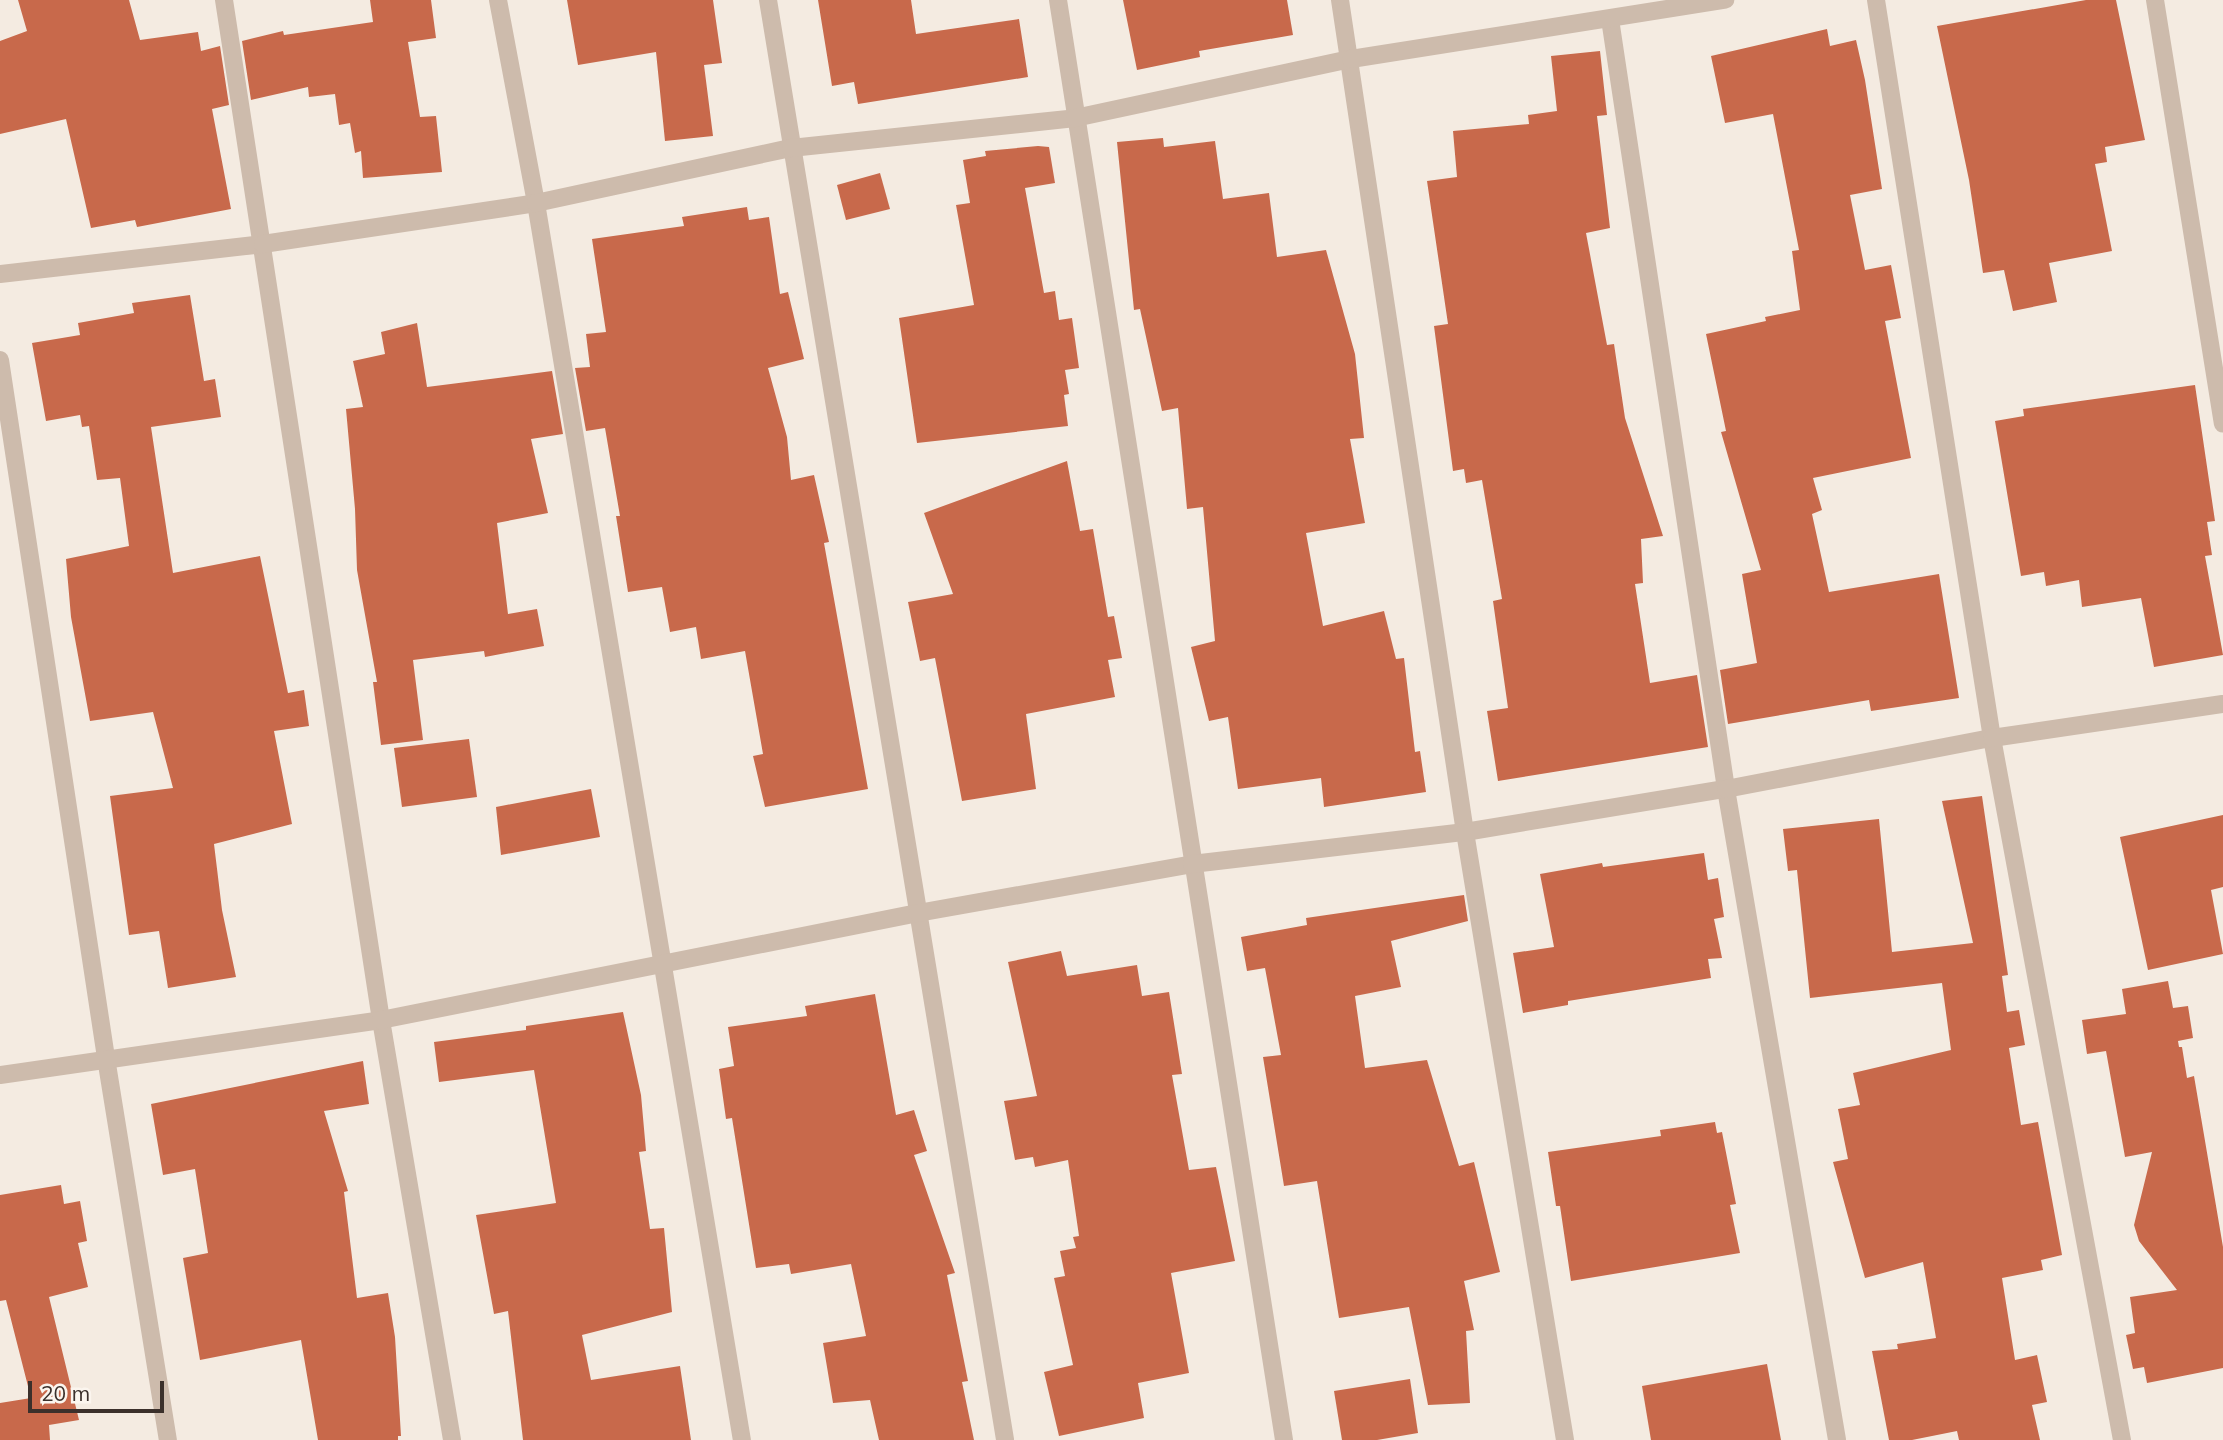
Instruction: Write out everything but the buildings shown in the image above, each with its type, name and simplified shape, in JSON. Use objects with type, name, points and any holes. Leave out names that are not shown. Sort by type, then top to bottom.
[{"type":"street","points":[[225,0],[381,1020],[452,1440]]},
{"type":"street","points":[[498,0],[536,203],[742,1440]]},
{"type":"street","points":[[768,0],[1005,1440]]},
{"type":"street","points":[[1058,0],[1284,1440]]},
{"type":"street","points":[[1340,0],[1352,59],[1465,832],[1565,1440]]},
{"type":"street","points":[[0,274],[263,244],[536,203],[791,148],[1075,118],[1352,59],[1725,0]]},
{"type":"street","points":[[1876,0],[1992,738],[2122,1440]]},
{"type":"street","points":[[2155,0],[2223,424]]},
{"type":"street","points":[[1610,19],[1726,789],[1838,1440]]},
{"type":"street","points":[[0,360],[106,1058],[168,1440]]},
{"type":"street","points":[[0,1075],[381,1020],[918,913],[1192,864],[1465,832],[1726,789],[1992,738],[2223,705]]}]
